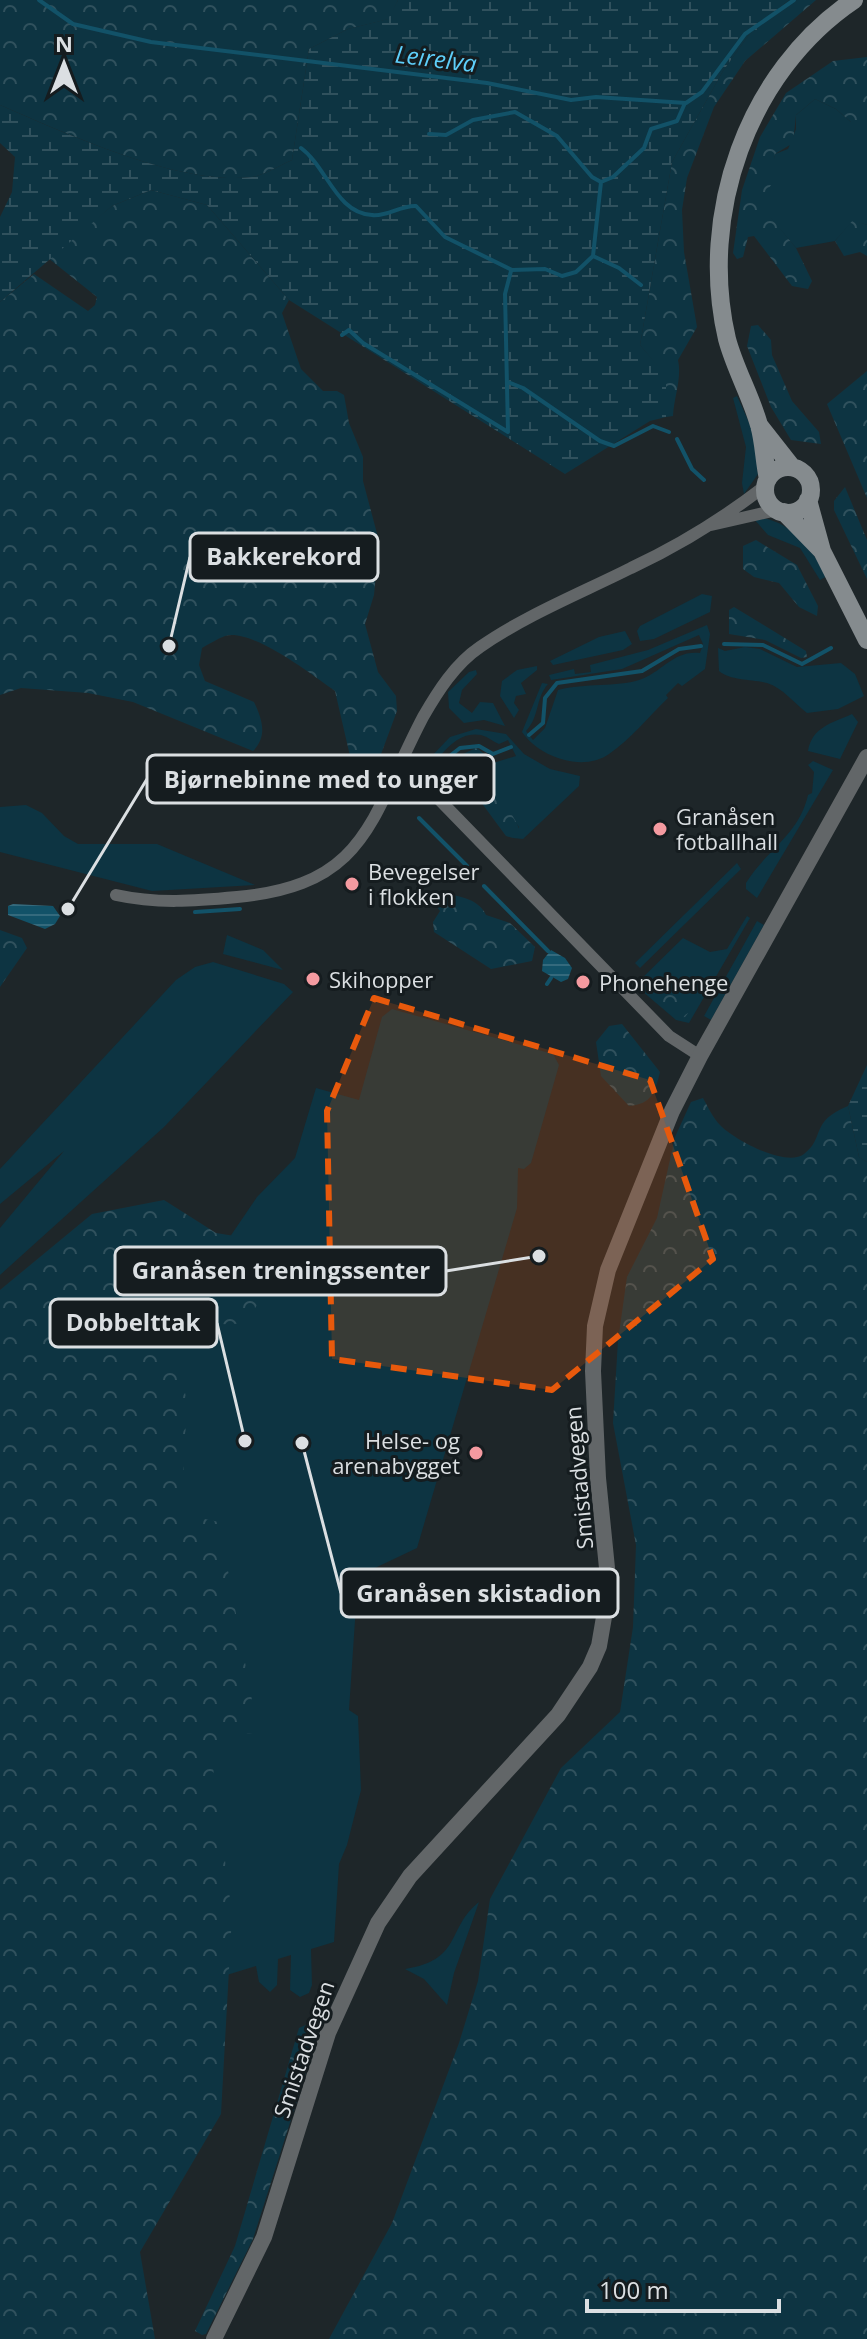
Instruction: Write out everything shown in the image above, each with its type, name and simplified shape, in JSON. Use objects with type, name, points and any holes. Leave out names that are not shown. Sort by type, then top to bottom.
[{"type":"main road","points":[[822,551],[767,500],[759,425],[726,327],[720,242],[727,194],[741,141],[766,92],[799,48],[854,0]]},
{"type":"main road","points":[[759,425],[792,467],[808,479],[808,500],[822,551],[867,640]]},
{"type":"main road","points":[[767,482],[778,469],[792,467]]},
{"type":"main road","points":[[781,511],[798,510],[808,500]]},
{"type":"street","points":[[116,895],[173,903],[273,893],[309,883],[345,858],[360,841],[440,688],[479,648],[708,525],[767,482]]},
{"type":"street","points":[[708,525],[781,511]]},
{"type":"street","name":"Smistadvegen","points":[[214,2339],[264,2237],[328,2033],[348,1983],[378,1923],[419,1865],[558,1715],[590,1667],[599,1646],[609,1588],[594,1420],[598,1311],[608,1270],[672,1111],[867,757]]},
{"type":"street","points":[[398,765],[428,788],[669,1036],[700,1056]]},
{"type":"highlighted area","points":[[374,998],[650,1080],[713,1259],[552,1390],[332,1359],[327,1111]]},
{"type":"green space","points":[[0,0],[398,0],[389,19],[348,29],[309,49],[292,160],[257,176],[223,178],[191,174],[124,155],[0,105]]},
{"type":"green space","points":[[398,0],[789,0],[754,28],[723,71],[672,162],[640,345],[666,375],[666,417],[650,421],[565,474],[289,300],[207,205],[151,190],[112,206],[0,302],[0,217],[12,192],[15,157],[0,143],[0,105],[90,143],[158,166],[223,178],[257,176],[292,160],[309,49],[348,29],[388,19]]},
{"type":"green space","points":[[789,0],[816,0],[745,61],[714,107],[687,178],[682,210],[684,252],[697,327],[678,360],[673,416],[666,417],[665,375],[640,345],[672,162],[723,71],[754,28]]},
{"type":"green space","points":[[867,57],[867,122],[851,122],[836,109],[815,99],[796,115],[793,143],[775,154],[774,161],[779,168],[775,180],[758,202],[796,248],[812,281],[808,289],[792,286],[754,236],[748,237],[743,257],[737,259],[733,253],[742,190],[760,137],[786,93],[833,61]]},
{"type":"green space","points":[[815,99],[836,109],[851,122],[867,122],[867,225],[853,221],[835,241],[796,248],[757,202],[769,183],[775,154],[788,149],[796,129],[796,115]]},
{"type":"green space","points":[[151,190],[207,205],[289,300],[282,313],[301,369],[323,391],[337,391],[344,395],[349,423],[363,457],[363,481],[379,541],[374,595],[365,624],[378,672],[396,696],[397,711],[377,765],[371,771],[362,773],[350,756],[335,691],[282,654],[237,635],[225,636],[202,648],[199,665],[205,681],[254,702],[262,733],[253,751],[133,702],[88,693],[21,688],[0,695],[0,302],[34,274],[88,311],[95,305],[97,297],[48,258],[112,206]]},
{"type":"green space","points":[[853,220],[867,225],[867,256],[860,252],[844,256],[835,241]]},
{"type":"green space","points":[[758,325],[771,340],[772,355],[792,401],[819,432],[821,444],[791,440],[771,407],[747,346],[751,326]]},
{"type":"green space","points":[[867,371],[867,498],[827,404]]},
{"type":"green space","points":[[737,396],[753,431],[758,474],[744,494],[742,483],[746,447],[733,398]]},
{"type":"green space","points":[[845,487],[867,540],[867,579],[834,510],[834,501]]},
{"type":"green space","points":[[763,518],[793,532],[827,576],[820,580],[800,548],[768,535],[754,519]]},
{"type":"green space","points":[[756,540],[797,565],[818,606],[817,616],[799,607],[779,583],[754,577],[743,569],[743,546]]},
{"type":"green space","points":[[702,594],[712,596],[710,612],[654,639],[640,641],[637,631],[640,626]]},
{"type":"green space","points":[[734,607],[806,651],[807,657],[801,658],[765,640],[729,634],[729,610]]},
{"type":"green space","points":[[707,625],[710,634],[705,669],[682,686],[678,683],[666,695],[668,698],[609,754],[586,762],[561,759],[549,755],[522,732],[542,683],[548,684],[526,731],[533,740],[545,728],[558,690],[639,680],[675,658],[700,653],[703,644],[699,635],[622,669],[551,680],[549,675],[574,669],[575,674],[591,672],[590,665],[648,650]]},
{"type":"green space","points":[[625,631],[632,644],[623,650],[553,665],[550,661],[599,637]]},
{"type":"green space","points":[[745,647],[760,649],[797,667],[841,663],[855,674],[864,696],[838,709],[807,713],[773,685],[729,677],[719,671],[718,648],[725,651]]},
{"type":"green space","points":[[537,666],[537,670],[521,683],[526,694],[516,696],[514,703],[519,710],[514,718],[500,696],[502,681],[517,670]]},
{"type":"green space","points":[[476,670],[477,674],[462,690],[459,703],[472,713],[480,702],[493,703],[505,726],[484,720],[464,723],[449,708],[448,692],[469,672]]},
{"type":"green space","points":[[852,714],[858,722],[840,759],[808,751],[818,731]]},
{"type":"green space","points":[[476,729],[506,734],[524,754],[550,769],[580,776],[579,786],[523,839],[513,838],[519,827],[499,797],[490,772],[490,764],[516,756],[508,740],[499,744],[481,735],[465,736],[453,743],[431,766],[427,761],[450,737]]},
{"type":"green space","points":[[476,748],[485,756],[492,782],[520,832],[513,838],[506,836],[475,794],[458,779],[456,769],[463,754]]},
{"type":"green space","points":[[813,761],[833,770],[757,898],[746,889],[746,883],[790,832],[804,809],[808,795],[812,793],[814,772],[808,765]]},
{"type":"green space","points":[[26,805],[42,813],[64,836],[78,844],[157,844],[255,885],[152,891],[0,852],[0,807]]},
{"type":"green space","points":[[737,863],[741,869],[640,968],[635,963]]},
{"type":"green space","points":[[438,892],[472,901],[486,915],[510,923],[535,947],[532,961],[491,969],[434,932],[433,922],[440,911],[432,900]]},
{"type":"green space","points":[[747,916],[750,918],[689,1023],[676,1020],[635,985],[683,938],[710,952],[727,949]]},
{"type":"green space","points":[[757,921],[764,925],[711,1020],[704,1016]]},
{"type":"green space","points":[[0,930],[22,938],[27,948],[0,987]]},
{"type":"green space","points":[[227,935],[263,950],[283,970],[223,954]]},
{"type":"green space","points":[[213,962],[284,984],[293,992],[164,1127],[0,1275],[0,1228],[64,1151],[0,1204],[0,1169],[176,980],[195,967]]},
{"type":"green space","points":[[664,971],[677,974],[703,994],[685,1017],[675,1018],[648,995],[651,984]]},
{"type":"green space","points":[[392,1009],[553,1054],[559,1065],[531,1163],[524,1169],[518,1168],[517,1208],[417,1548],[358,1576],[349,1710],[358,1716],[361,1790],[339,1864],[334,1942],[311,1949],[312,1985],[309,1993],[300,1997],[290,1990],[291,1955],[278,1959],[277,1985],[270,1992],[259,1982],[256,1966],[204,1982],[168,1339],[189,1297],[257,1197],[295,1158],[316,1088],[359,1100],[382,1017]]},
{"type":"green space","points":[[622,1024],[660,1072],[651,1096],[637,1105],[629,1106],[601,1076],[596,1042],[609,1026]]},
{"type":"green space","points":[[867,1065],[867,1162],[859,1157],[848,1106]]},
{"type":"green space","points":[[703,1098],[715,1119],[727,1131],[760,1150],[785,1157],[804,1154],[815,1142],[828,1118],[848,1106],[859,1157],[867,1162],[867,2339],[329,2339],[392,2223],[459,2043],[478,1981],[490,1899],[561,1768],[620,1712],[633,1627],[636,1545],[613,1423],[618,1341],[627,1277],[657,1218],[675,1137],[691,1102]]},
{"type":"green space","points":[[164,1200],[216,1233],[259,1240],[270,1285],[246,1322],[183,1324],[175,1340],[187,1403],[181,1514],[219,1522],[257,1727],[253,1733],[238,1734],[213,1767],[232,1915],[221,2114],[140,2252],[155,2339],[0,2339],[0,1290],[92,1214]]},
{"type":"green space","points":[[479,1902],[454,1973],[447,2005],[424,1979],[405,1969],[423,1965],[445,1951],[462,1922]]},
{"type":"green space","points":[[308,2024],[316,2032],[315,2044],[253,2239],[206,2334],[202,2335],[195,2331],[235,2246],[299,2028]]},
{"type":"shaded area","points":[[8,906],[53,906],[60,916],[55,924],[45,929],[8,915]]},
{"type":"shaded area","points":[[551,950],[565,958],[572,968],[568,979],[561,982],[542,971],[543,960]]},
{"type":"waterway","name":"Leirelva","points":[[39,0],[73,24],[151,42],[487,83],[571,100],[596,97],[686,103],[702,92],[745,34],[794,0]]},
{"type":"waterway","points":[[301,148],[341,198],[360,212],[378,215],[416,206],[445,237],[512,270],[545,269],[562,276],[576,272],[593,256],[601,182],[613,177],[644,148],[651,129],[677,121],[685,103]]},
{"type":"waterway","points":[[429,134],[446,135],[473,120],[515,112],[557,136],[592,177],[601,182]]},
{"type":"waterway","points":[[593,256],[619,268],[641,285]]},
{"type":"waterway","points":[[342,335],[349,330],[363,343],[508,432],[505,294],[511,271]]},
{"type":"waterway","points":[[508,382],[523,388],[600,441],[614,446],[653,426],[669,432]]},
{"type":"waterway","points":[[677,439],[692,469],[704,480]]},
{"type":"waterway","points":[[724,644],[763,645],[802,664],[831,648]]},
{"type":"waterway","points":[[529,735],[543,723],[545,698],[557,683],[642,671],[679,649],[701,646]]},
{"type":"waterway","points":[[433,769],[460,748],[479,746],[493,754],[511,747]]},
{"type":"waterway","points":[[419,818],[467,866]]},
{"type":"waterway","points":[[484,886],[548,951]]},
{"type":"waterway","points":[[195,912],[240,909]]},
{"type":"waterway","points":[[547,984],[551,978]]},
{"type":"place","name":"Bakkerekord","points":[[169,646]]},
{"type":"place","name":"Granåsen fotballhall","points":[[660,829]]},
{"type":"place","name":"Bevegelser i flokken","points":[[352,884]]},
{"type":"place","name":"Bjørnebinne med to unger","points":[[68,909]]},
{"type":"place","name":"Skihopper","points":[[313,979]]},
{"type":"place","name":"Phonehenge","points":[[583,982]]},
{"type":"place","name":"Granåsen treningssenter","points":[[539,1256]]},
{"type":"place","name":"Dobbelttak","points":[[245,1441]]},
{"type":"place","name":"Granåsen skistadion","points":[[302,1443]]},
{"type":"place","name":"Helse- og arenabygget","points":[[476,1453]]}]
